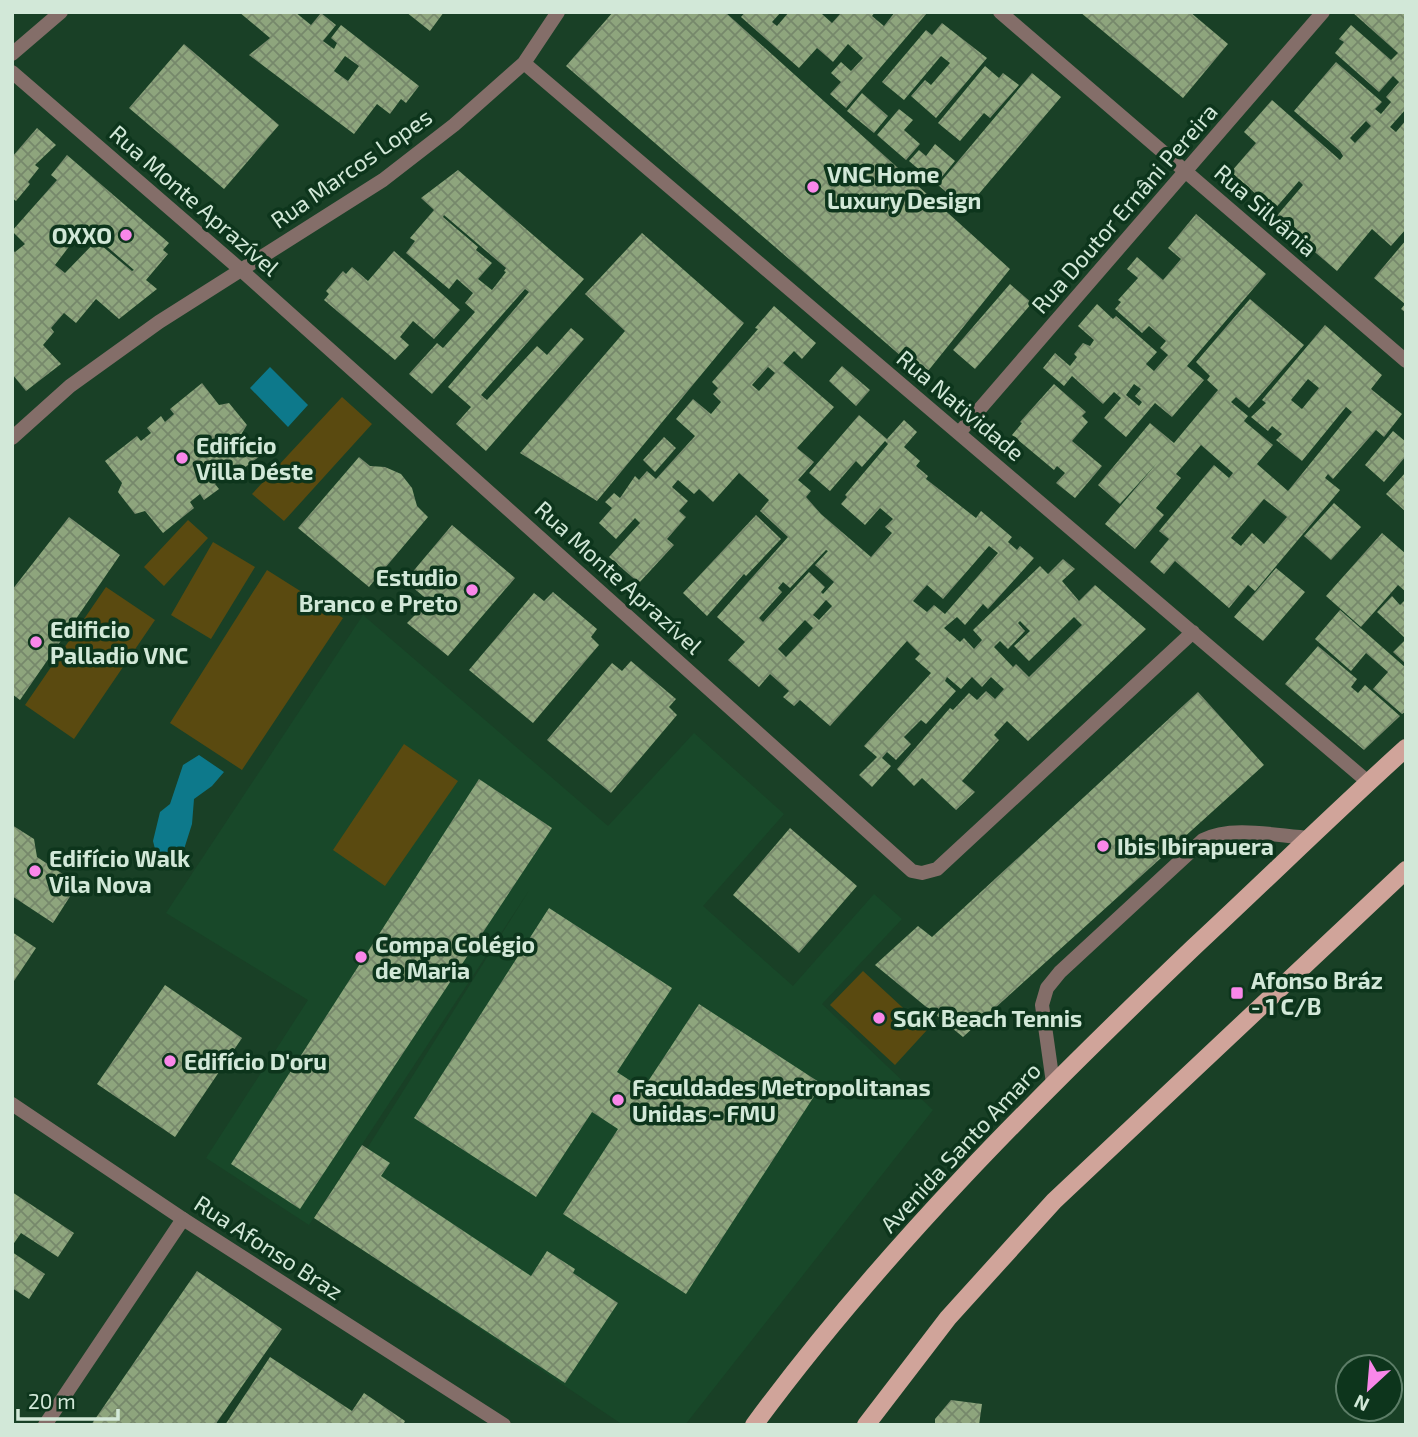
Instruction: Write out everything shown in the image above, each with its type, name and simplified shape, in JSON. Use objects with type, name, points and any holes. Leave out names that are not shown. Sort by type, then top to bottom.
[{"type":"main road","name":"Avenida Santo Amaro","points":[[754,1425],[794,1370],[992,1144],[1406,748]]},
{"type":"main road","points":[[866,1425],[948,1318],[1054,1201],[1406,870]]},
{"type":"street","points":[[12,54],[61,12]]},
{"type":"street","name":"Rua Marcos Lopes","points":[[12,438],[70,386],[159,322],[383,180],[454,125],[524,62],[558,12]]},
{"type":"street","name":"Rua Silvânia","points":[[1000,12],[1406,361]]},
{"type":"street","name":"Rua Doutor Ernâni Pereira","points":[[958,433],[1323,12]]},
{"type":"street","name":"Rua Natividade","points":[[524,62],[1368,782]]},
{"type":"street","name":"Rua Monte Aprazível","points":[[12,72],[241,270],[912,871],[922,873],[937,869],[1193,632]]},
{"type":"street","points":[[1053,1083],[1042,1004],[1047,988],[1060,972],[1203,840],[1216,833],[1310,838]]},
{"type":"street","name":"Rua Afonso Braz","points":[[12,1104],[183,1219],[504,1425]]},
{"type":"street","points":[[46,1425],[183,1219]]},
{"type":"shaded area","points":[[342,397],[372,424],[284,521],[252,494]]},
{"type":"shaded area","points":[[188,520],[208,538],[164,586],[144,567]]},
{"type":"shaded area","points":[[213,542],[255,567],[211,639],[171,615]]},
{"type":"shaded area","points":[[267,570],[343,618],[242,770],[170,723]]},
{"type":"shaded area","points":[[106,587],[155,620],[74,739],[25,705]]},
{"type":"shaded area","points":[[363,615],[608,826],[694,733],[784,814],[703,906],[793,986],[874,894],[902,919],[822,1004],[933,1110],[685,1425],[623,1425],[321,1222],[530,889],[309,1225],[206,1158],[308,1000],[166,913]]},
{"type":"shaded area","points":[[404,744],[458,781],[385,886],[333,850]]},
{"type":"shaded area","name":"SGK Beach Tennis","points":[[863,971],[927,1030],[895,1065],[830,1005]]},
{"type":"water","points":[[270,367],[308,405],[288,427],[250,388]]},
{"type":"water","points":[[199,755],[224,772],[212,786],[194,799],[192,824],[179,865],[160,869],[153,841],[160,812],[170,804],[183,765]]},
{"type":"building","points":[[239,12],[295,12],[311,25],[321,13],[336,25],[323,41],[334,49],[337,43],[331,38],[341,25],[419,86],[406,103],[401,99],[390,114],[377,104],[354,134],[249,55],[270,38]],"holes":[[[345,56],[359,66],[348,81],[334,71]]]},
{"type":"building","points":[[406,12],[444,12],[430,31]]},
{"type":"building","name":"VNC Home Luxury Design","points":[[613,12],[725,12],[1010,269],[924,376],[566,66]]},
{"type":"building","points":[[745,12],[781,12],[772,22],[777,26],[789,12],[824,12],[822,14],[832,23],[839,12],[875,12],[872,16],[884,26],[895,12],[927,13],[846,108],[830,94],[841,82],[831,73],[841,62],[851,71],[863,58],[848,44],[833,62],[817,48],[799,68],[741,17]]},
{"type":"building","points":[[1080,12],[1190,12],[1228,44],[1183,98]]},
{"type":"building","points":[[1352,12],[1406,12],[1406,109],[1390,127],[1396,132],[1406,120],[1406,229],[1391,246],[1372,229],[1337,271],[1275,218],[1303,185],[1299,181],[1274,210],[1231,172],[1256,143],[1244,132],[1272,100],[1340,160],[1343,156],[1340,151],[1294,111],[1336,62],[1382,102],[1375,109],[1381,114],[1391,102],[1386,97],[1399,82],[1393,76],[1379,92],[1335,53],[1344,42],[1339,39],[1351,25],[1391,60],[1398,53]],"holes":[[[1366,121],[1371,126],[1355,143],[1350,138]]]},
{"type":"building","points":[[942,23],[987,58],[936,118],[911,96],[925,80],[931,85],[950,63],[941,56],[904,100],[882,82],[926,30],[932,35]]},
{"type":"building","points":[[184,44],[279,125],[224,189],[129,108]]},
{"type":"building","points":[[985,66],[999,78],[1003,73],[1019,85],[990,118],[984,113],[960,141],[938,123]]},
{"type":"building","points":[[1032,73],[1061,97],[966,209],[938,185]]},
{"type":"building","points":[[862,93],[888,116],[874,133],[847,111]]},
{"type":"building","points":[[899,109],[913,120],[904,130],[920,144],[906,160],[877,135]]},
{"type":"building","points":[[37,128],[56,145],[35,165],[39,168],[16,201],[12,198],[12,157]]},
{"type":"building","points":[[935,144],[955,161],[936,184],[909,161],[919,150],[926,156]]},
{"type":"building","points":[[67,155],[169,243],[163,250],[168,254],[146,280],[157,289],[119,319],[96,299],[76,323],[64,313],[51,328],[54,332],[43,345],[61,364],[26,391],[12,374],[12,250],[15,252],[25,244],[12,231],[57,180],[51,175]],"holes":[[[84,227],[134,270],[96,241],[65,273],[55,265]]]},
{"type":"building","points":[[458,170],[584,279],[481,395],[487,400],[537,346],[547,355],[571,328],[584,339],[486,451],[456,424],[471,407],[448,387],[529,292],[525,289],[432,394],[409,374],[437,343],[443,348],[475,312],[465,303],[473,293],[457,279],[449,289],[406,253],[415,241],[410,238],[434,210],[421,198]],"holes":[[[444,215],[506,268],[506,272],[492,290],[478,279],[492,263],[476,250],[478,247],[443,217]]]},
{"type":"building","points":[[1196,214],[1266,274],[1187,366],[1204,380],[1172,417],[1155,403],[1126,437],[1104,418],[1121,398],[1114,392],[1103,404],[1072,376],[1064,386],[1043,368],[1055,353],[1070,366],[1077,357],[1074,354],[1083,343],[1090,346],[1094,340],[1078,326],[1097,304],[1113,319],[1116,316],[1157,352],[1146,364],[1154,371],[1168,355],[1160,348],[1166,341],[1149,326],[1142,333],[1115,309],[1121,302],[1118,300],[1138,278],[1127,269],[1137,257],[1163,280],[1181,259],[1168,248]],"holes":[[[1134,384],[1141,389],[1135,396],[1142,402],[1139,406],[1126,395]]]},
{"type":"building","points":[[642,233],[744,323],[597,501],[520,453],[625,331],[585,294]]},
{"type":"building","points":[[1406,240],[1406,313],[1401,309],[1405,304],[1374,278]]},
{"type":"building","points":[[394,251],[460,310],[434,339],[413,321],[400,337],[409,345],[395,360],[324,300],[329,294],[326,291],[343,271],[346,274],[352,267],[368,281]]},
{"type":"building","points":[[1010,284],[1032,303],[975,369],[953,350]]},
{"type":"building","points":[[1250,299],[1304,345],[1249,408],[1236,397],[1231,402],[1248,416],[1244,421],[1273,445],[1257,464],[1288,491],[1352,412],[1346,407],[1302,461],[1276,440],[1282,434],[1272,426],[1268,431],[1251,417],[1266,403],[1262,400],[1325,325],[1382,375],[1371,389],[1402,414],[1384,437],[1376,430],[1333,479],[1328,474],[1325,478],[1340,490],[1255,591],[1248,585],[1229,608],[1175,561],[1164,574],[1150,562],[1169,539],[1159,531],[1214,465],[1229,478],[1233,473],[1201,445],[1176,474],[1181,478],[1156,508],[1164,515],[1135,549],[1105,524],[1157,463],[1120,504],[1098,485],[1150,423],[1174,443],[1218,390],[1207,380],[1210,376],[1196,362]],"holes":[[[1308,379],[1319,388],[1302,409],[1291,400]],[[1264,499],[1287,517],[1264,544],[1252,533],[1241,546],[1231,538]]]},
{"type":"building","points":[[774,306],[816,343],[802,359],[794,351],[783,363],[834,407],[797,448],[814,462],[798,480],[811,491],[806,497],[821,514],[871,557],[892,533],[885,527],[893,519],[880,508],[865,525],[841,504],[847,497],[845,495],[888,444],[885,441],[862,467],[856,461],[830,491],[809,473],[859,415],[887,439],[904,420],[917,432],[904,447],[920,461],[916,466],[928,476],[926,479],[976,518],[981,511],[1012,537],[1008,542],[1017,550],[1020,546],[1034,558],[988,609],[983,604],[965,625],[957,617],[944,628],[960,642],[964,638],[974,649],[982,640],[973,630],[1040,566],[1048,574],[1063,559],[1075,569],[1062,581],[1079,601],[1095,585],[1146,629],[1028,741],[1007,721],[994,735],[999,740],[962,781],[975,792],[956,810],[922,778],[914,786],[897,769],[950,708],[953,710],[969,693],[977,700],[986,691],[995,699],[1004,689],[991,677],[982,687],[972,677],[961,689],[947,677],[945,681],[956,691],[926,724],[921,720],[904,737],[911,744],[896,760],[887,752],[882,758],[891,766],[872,787],[859,775],[877,757],[864,746],[931,673],[915,659],[920,654],[907,641],[830,726],[800,700],[794,706],[783,697],[789,691],[770,674],[759,687],[728,660],[745,642],[717,617],[788,537],[760,511],[769,500],[739,473],[713,502],[699,489],[694,494],[678,480],[672,487],[688,501],[679,511],[686,517],[667,539],[674,545],[639,583],[609,557],[640,523],[635,518],[616,539],[599,523],[612,508],[605,502],[614,493],[620,498],[635,476],[639,480],[647,471],[656,479],[695,436],[676,419],[693,399],[711,414],[721,402],[713,394],[718,388],[712,382],[758,329],[755,328]],"holes":[[[768,367],[775,373],[759,391],[752,385]],[[989,546],[998,553],[945,614],[934,605],[927,612],[913,601],[927,585],[943,599]],[[826,550],[828,551],[815,565],[834,582],[823,594],[821,592],[825,587],[809,572],[763,622],[759,618],[782,592],[778,588],[783,582],[790,588]],[[826,600],[832,606],[819,620],[813,615]],[[1074,617],[1082,625],[1029,677],[1016,664],[1013,667],[994,647],[1000,641],[1008,649],[1025,631],[1018,623],[1020,621],[1030,631],[1014,646],[1029,661]],[[805,620],[813,628],[786,657],[778,649]]]},
{"type":"building","points":[[842,366],[870,390],[856,406],[829,381]]},
{"type":"building","name":"Edifício Villa Déste","points":[[202,383],[219,405],[229,403],[247,425],[242,433],[260,456],[227,481],[224,476],[215,484],[219,489],[204,500],[200,494],[190,502],[194,508],[163,533],[145,511],[135,514],[118,492],[122,483],[105,461],[137,436],[141,441],[151,433],[147,428],[161,416],[165,422],[174,414],[170,409]]},
{"type":"building","points":[[1054,384],[1086,412],[1082,416],[1088,422],[1072,441],[1102,466],[1075,498],[1056,483],[1065,473],[1057,466],[1054,470],[1012,435]]},
{"type":"building","points":[[1393,431],[1406,442],[1406,456],[1384,482],[1365,465]]},
{"type":"building","points":[[664,437],[676,448],[655,472],[643,460]]},
{"type":"building","points":[[359,457],[370,466],[385,467],[401,474],[412,488],[417,506],[428,517],[369,587],[298,528]]},
{"type":"building","points":[[1406,472],[1406,512],[1386,494]]},
{"type":"building","points":[[1334,503],[1361,527],[1331,560],[1304,536]]},
{"type":"building","points":[[756,515],[781,539],[746,576],[744,574],[707,616],[683,593]]},
{"type":"building","name":"Edificio Palladio VNC","points":[[69,517],[120,555],[20,700],[12,694],[12,590]]},
{"type":"building","name":"Estudio Branco e Preto","points":[[452,525],[515,578],[448,656],[407,623],[429,601],[405,581]]},
{"type":"building","points":[[1382,533],[1406,554],[1406,592],[1398,585],[1361,627],[1326,596]]},
{"type":"building","points":[[1276,568],[1305,592],[1263,641],[1234,617]]},
{"type":"building","points":[[553,592],[597,629],[591,637],[599,645],[533,723],[469,670],[534,593],[544,601]]},
{"type":"building","points":[[1392,596],[1400,605],[1406,599],[1406,639],[1377,612]]},
{"type":"building","points":[[1340,610],[1406,668],[1406,711],[1402,714],[1373,689],[1388,672],[1366,653],[1351,671],[1315,639]]},
{"type":"building","points":[[1406,639],[1406,664],[1393,652]]},
{"type":"building","points":[[1318,646],[1357,679],[1351,687],[1358,693],[1365,685],[1400,716],[1364,750],[1285,684]]},
{"type":"building","points":[[631,661],[676,699],[669,707],[677,715],[611,793],[547,740],[612,663],[622,671]]},
{"type":"building","name":"Ibis Ibirapuera","points":[[1198,692],[1264,765],[963,1037],[875,965],[918,926],[932,937]]},
{"type":"building","points":[[479,779],[552,828],[300,1209],[231,1164]]},
{"type":"building","name":"Edifício Walk Vila Nova","points":[[12,825],[34,839],[37,857],[78,884],[53,923],[12,896]]},
{"type":"building","points":[[790,828],[857,886],[799,953],[733,895]]},
{"type":"building","name":"Faculdades Metropolitanas Unidas - FMU","points":[[549,908],[672,988],[617,1072],[643,1089],[699,1004],[822,1084],[686,1294],[563,1214],[618,1129],[592,1112],[536,1197],[414,1118]]},
{"type":"building","name":"Edifício Walk Vila Nova","points":[[12,932],[36,948],[12,984]]},
{"type":"building","name":"Edifício D'oru","points":[[165,985],[242,1038],[175,1137],[97,1084]]},
{"type":"building","points":[[362,1145],[390,1163],[381,1176],[531,1276],[547,1251],[575,1269],[573,1273],[618,1303],[565,1383],[314,1218]]},
{"type":"building","points":[[12,1192],[74,1233],[58,1257],[21,1233],[12,1246]]},
{"type":"building","points":[[12,1252],[45,1274],[29,1299],[12,1288]]},
{"type":"building","points":[[197,1271],[282,1329],[215,1425],[91,1425]]},
{"type":"building","points":[[270,1357],[352,1411],[364,1393],[405,1421],[403,1425],[225,1425]]},
{"type":"building","points":[[951,1400],[982,1404],[979,1425],[935,1425],[935,1419]]},
{"type":"place","name":"VNC Home Luxury Design","points":[[813,187]]},
{"type":"place","name":"OXXO","points":[[126,235]]},
{"type":"place","name":"Edifício Villa Déste","points":[[182,458]]},
{"type":"place","name":"Estudio Branco e Preto","points":[[472,590]]},
{"type":"place","name":"Edificio Palladio VNC","points":[[36,642]]},
{"type":"place","name":"Ibis Ibirapuera","points":[[1103,846]]},
{"type":"place","name":"Edifício Walk Vila Nova","points":[[35,871]]},
{"type":"place","name":"Compa Colégio de Maria","points":[[361,957]]},
{"type":"place","name":"Afonso Bráz - 1 C/B","points":[[1237,993]]},
{"type":"place","name":"SGK Beach Tennis","points":[[879,1018]]},
{"type":"place","name":"Edifício D'oru","points":[[170,1061]]},
{"type":"place","name":"Faculdades Metropolitanas Unidas - FMU","points":[[618,1100]]}]
